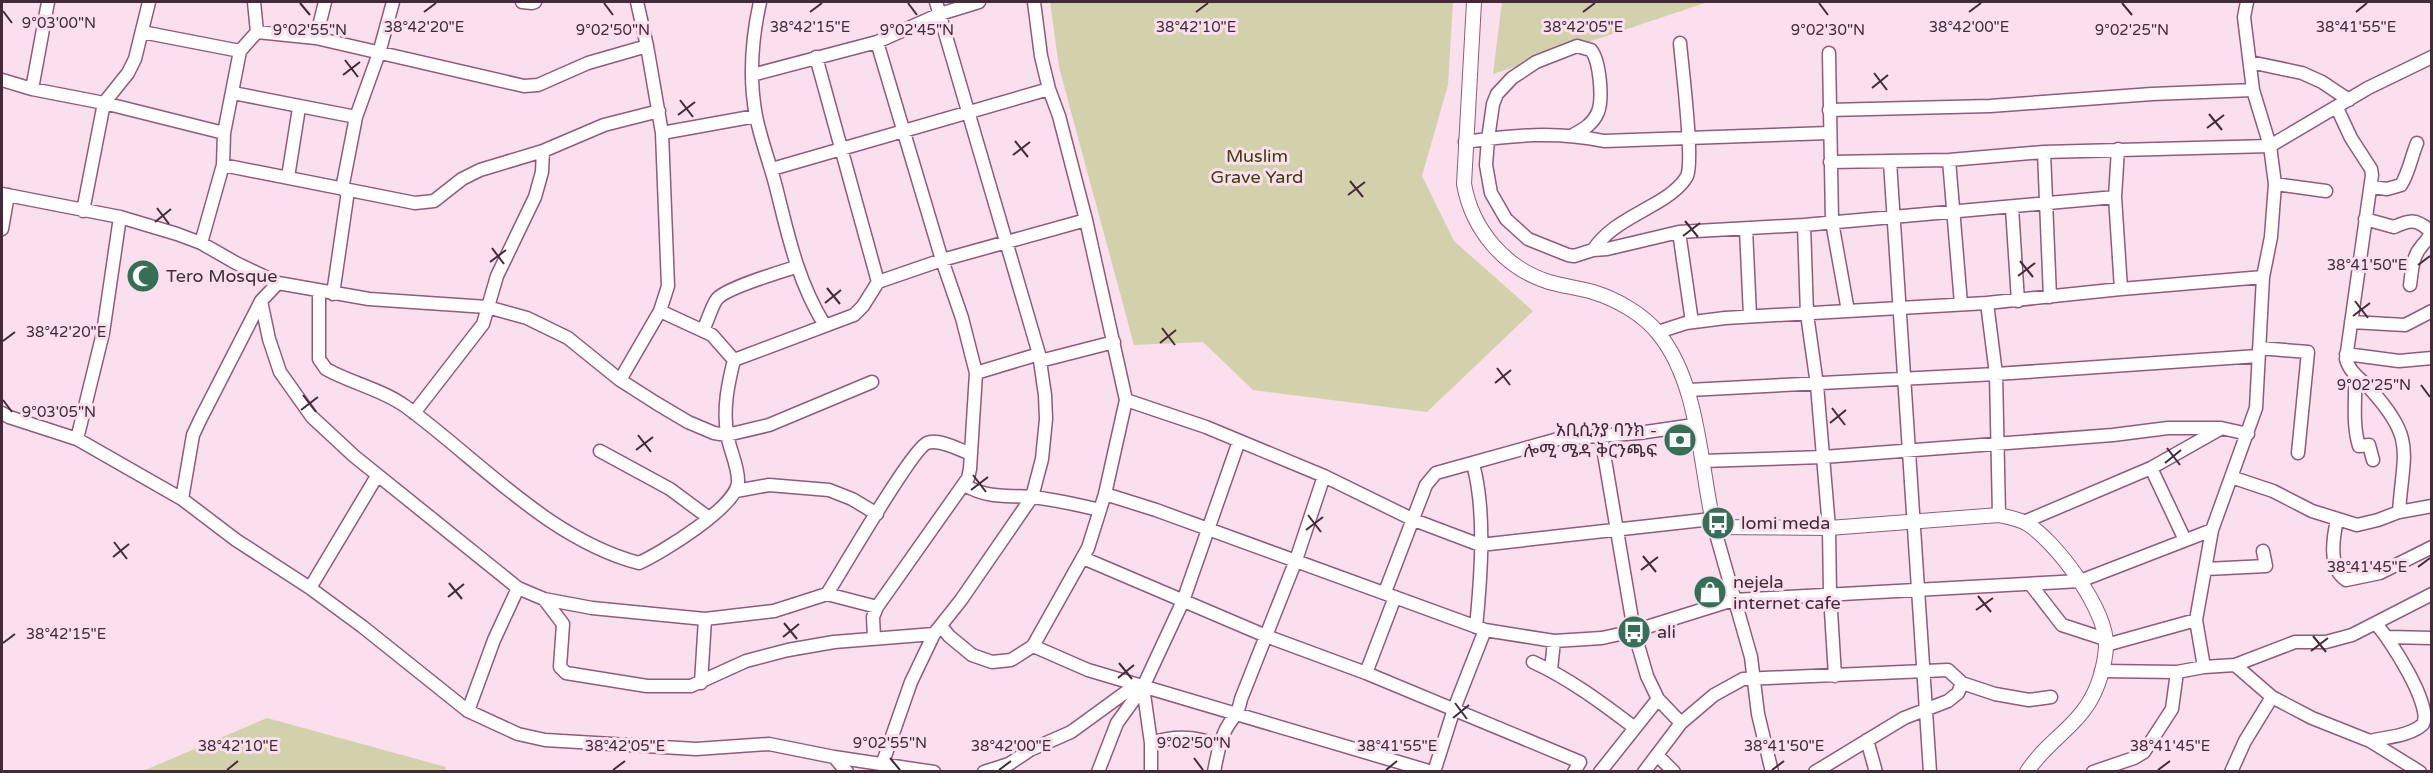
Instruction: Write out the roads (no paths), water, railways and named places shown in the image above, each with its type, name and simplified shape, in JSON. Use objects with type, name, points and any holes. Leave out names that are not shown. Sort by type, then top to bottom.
[{"type":"street","points":[[32,90],[48,2]]},
{"type":"street","points":[[83,211],[104,103],[131,66],[142,33],[148,2]]},
{"type":"street","points":[[201,243],[223,165],[224,133],[240,51],[257,32],[254,2]]},
{"type":"street","points":[[316,38],[325,2]]},
{"type":"street","points":[[333,294],[356,117],[379,53],[393,2]]},
{"type":"street","points":[[522,2],[536,2]]},
{"type":"street","points":[[620,380],[660,311],[668,286],[662,133],[637,2]]},
{"type":"street","points":[[760,2],[756,19],[752,75],[756,116],[772,169],[796,267],[804,288],[824,324]]},
{"type":"street","points":[[752,75],[877,42],[938,8],[979,2]]},
{"type":"street","points":[[544,599],[563,624],[560,667],[566,673],[647,686],[691,686],[702,683],[723,670],[763,656],[834,642],[938,630],[972,655],[992,662],[1011,660],[1034,646],[1083,558],[1105,494],[1126,400],[1086,220],[1041,56],[1034,2]]},
{"type":"street","points":[[1474,2],[1465,142],[1464,183],[1467,198],[1477,223],[1496,249],[1508,260],[1532,276],[1560,285],[1595,292],[1638,315],[1658,332],[1675,360],[1689,390],[1713,523],[1733,600],[1748,646],[1758,714],[1772,771]]},
{"type":"street","points":[[2204,667],[2196,620],[2212,530],[2256,408],[2264,277],[2271,237],[2275,184],[2270,146],[2253,90],[2244,17],[2247,2]]},
{"type":"street","points":[[882,765],[911,682],[938,630],[1032,497],[1042,459],[1046,419],[1040,357],[938,8]]},
{"type":"street","points":[[257,32],[316,38],[512,85],[531,86],[588,63],[647,46]]},
{"type":"street","points":[[142,33],[240,51]]},
{"type":"street","points":[[874,638],[873,617],[877,607],[964,485],[970,470],[976,373],[962,318],[942,260],[877,42]]},
{"type":"street","points":[[1593,250],[1609,230],[1654,205],[1682,183],[1689,171],[1680,43]]},
{"type":"street","points":[[1573,135],[1588,127],[1599,110],[1600,86],[1593,52],[1576,46],[1524,69],[1503,87],[1493,104],[1486,165],[1491,193],[1506,219],[1528,239],[1574,256],[1678,232],[1804,225],[2115,197]]},
{"type":"street","points":[[1828,53],[1832,222],[1848,310]]},
{"type":"street","points":[[816,57],[879,282]]},
{"type":"street","points":[[1830,162],[1949,160],[2044,152],[2118,149],[2270,146],[2349,100],[2432,57]]},
{"type":"street","points":[[2250,62],[2302,73],[2322,82],[2349,100]]},
{"type":"street","points":[[2,80],[32,90],[104,103],[224,133]]},
{"type":"street","points":[[772,169],[1049,89]]},
{"type":"street","points":[[1829,110],[1990,106],[2162,93],[2253,90]]},
{"type":"street","points":[[233,93],[299,108],[356,117]]},
{"type":"street","points":[[288,177],[299,108]]},
{"type":"street","points":[[2337,108],[2350,138],[2372,169],[2372,187],[2365,219],[2346,354],[2347,363],[2355,375],[2395,418],[2402,432],[2404,472],[2399,512]]},
{"type":"street","points":[[223,165],[428,204],[440,198],[462,179],[480,170],[543,152],[604,125],[659,111]]},
{"type":"street","points":[[662,133],[756,116]]},
{"type":"street","points":[[1465,142],[1573,135],[1604,141],[1829,133]]},
{"type":"street","points":[[2372,187],[2387,189],[2401,185],[2410,168],[2410,161],[2417,143]]},
{"type":"street","points":[[2118,149],[2115,197],[2121,289]]},
{"type":"street","points":[[414,413],[477,334],[485,317],[497,276],[535,197],[542,172],[543,152]]},
{"type":"street","points":[[2044,152],[2044,204],[2050,297]]},
{"type":"street","points":[[1949,160],[1961,304]]},
{"type":"street","points":[[1890,162],[1930,771]]},
{"type":"street","points":[[2275,184],[2326,191]]},
{"type":"street","points":[[2,229],[5,194],[120,217],[201,243],[278,283],[369,299],[487,307],[527,318],[568,338],[620,380],[688,422],[714,433],[727,435],[769,425],[872,382]]},
{"type":"street","points":[[2012,208],[2018,301]]},
{"type":"street","points":[[77,439],[103,333],[120,217]]},
{"type":"street","points":[[2365,219],[2394,227],[2405,220],[2413,221],[2430,231],[2429,237],[2419,248],[2414,261],[2410,285]]},
{"type":"street","points":[[734,360],[824,324],[841,321],[854,315],[879,282],[942,260],[1086,220]]},
{"type":"street","points":[[1804,225],[1808,314],[1817,385],[1829,528],[1835,676]]},
{"type":"street","points":[[1746,228],[1750,316]]},
{"type":"street","points":[[1678,232],[1692,322]]},
{"type":"street","points":[[703,330],[720,296],[749,283],[796,267]]},
{"type":"street","points":[[1658,332],[1692,322],[1750,316],[1848,310],[1900,310],[2264,277]]},
{"type":"street","points":[[183,499],[193,435],[261,301],[278,283]]},
{"type":"street","points":[[319,292],[319,359],[322,365],[331,372],[384,394],[414,413],[520,500],[547,518],[612,555],[639,563],[667,548],[728,502],[736,491],[738,471],[727,435],[725,404],[734,360],[720,342],[703,330],[660,311]]},
{"type":"street","points":[[261,301],[274,358],[291,390],[324,429],[377,476],[518,588],[544,599],[592,608],[705,618],[774,611],[827,594],[877,607]]},
{"type":"street","points":[[1987,303],[1996,374],[1999,515]]},
{"type":"street","points":[[2351,322],[2405,326],[2432,311]]},
{"type":"street","points":[[976,373],[1114,342]]},
{"type":"street","points":[[1689,390],[1906,380],[2259,352],[2308,352],[2298,453]]},
{"type":"street","points":[[2346,354],[2399,362],[2432,358]]},
{"type":"street","points":[[2355,375],[2356,437],[2359,446],[2369,445],[2373,460]]},
{"type":"street","points":[[1126,400],[1206,427],[1324,476],[1414,520],[1480,545],[1713,523],[1829,528],[1999,515],[2024,522],[2045,537],[2080,581],[2096,610],[2106,642],[2097,687],[2087,706],[2038,756],[2027,771]]},
{"type":"street","points":[[2,413],[77,439],[183,499],[236,540],[310,588],[372,634],[468,711],[518,734],[545,740],[696,749],[769,744],[882,765],[934,771]]},
{"type":"street","points":[[1366,673],[1426,484],[1432,476],[1557,439],[1639,433],[1694,425]]},
{"type":"street","points":[[1702,461],[1822,457],[2168,429],[2221,428],[2248,434]]},
{"type":"street","points":[[2024,522],[2151,468],[2221,428]]},
{"type":"street","points":[[1601,436],[1634,631],[1647,676],[1658,699],[1681,723]]},
{"type":"street","points":[[827,594],[902,472],[923,445],[935,441],[971,454]]},
{"type":"street","points":[[1098,771],[1117,723],[1143,687],[1183,601],[1239,441]]},
{"type":"street","points":[[600,451],[670,489],[709,518]]},
{"type":"street","points":[[1034,646],[1088,670],[1433,771],[1480,628],[1481,503],[1473,464]]},
{"type":"street","points":[[2151,468],[2185,540]]},
{"type":"street","points":[[310,588],[377,476]]},
{"type":"street","points":[[1214,771],[1226,728],[1238,714],[1241,699],[1296,560],[1324,476]]},
{"type":"street","points":[[2231,477],[2273,491],[2312,511],[2357,525],[2399,512],[2432,506]]},
{"type":"street","points":[[736,491],[769,485],[829,490],[852,499],[877,514]]},
{"type":"street","points":[[964,485],[994,497],[1032,497],[1100,510]]},
{"type":"street","points":[[1105,494],[1296,560],[1480,628],[1554,641],[1602,638],[1634,631],[1733,600],[2080,581],[2212,530]]},
{"type":"street","points":[[2337,520],[2333,549],[2341,576],[2346,580],[2380,573],[2432,547]]},
{"type":"street","points":[[2206,569],[2266,566],[2264,551]]},
{"type":"street","points":[[1083,558],[1266,636],[1454,709],[1577,767],[1598,771],[1658,699]]},
{"type":"street","points":[[2031,585],[2062,625],[2106,642],[2196,620]]},
{"type":"street","points":[[468,711],[494,640],[518,588]]},
{"type":"street","points":[[2101,671],[2177,672],[2235,665],[2295,642],[2337,639],[2352,635],[2432,594]]},
{"type":"street","points":[[702,683],[705,618]]},
{"type":"street","points":[[2370,741],[2419,727],[2426,722],[2428,714],[2413,672],[2376,624]]},
{"type":"street","points":[[2388,637],[2432,638]]},
{"type":"street","points":[[1551,670],[1554,641]]},
{"type":"street","points":[[1533,662],[1551,670],[1635,728]]},
{"type":"street","points":[[2235,665],[2272,697],[2312,718],[2370,741],[2420,771]]},
{"type":"street","points":[[1644,771],[1658,756],[1681,723],[1713,695],[1743,679],[1948,670],[1962,683],[1995,694],[2020,699],[2051,697]]},
{"type":"street","points":[[2093,771],[2134,758],[2144,752],[2172,709],[2177,672]]},
{"type":"street","points":[[1815,771],[1904,718],[1948,701],[1958,693],[1962,683]]},
{"type":"street","points":[[1143,687],[1151,743],[1151,771]]},
{"type":"street","points":[[984,771],[1009,764],[1030,750],[1071,732],[1126,692],[1143,687]]},
{"type":"street","points":[[2231,771],[2245,741],[2272,697]]},
{"type":"street","points":[[1151,743],[1177,737],[1194,738],[1220,746]]},
{"type":"street","points":[[1867,740],[1876,771]]},
{"type":"street","points":[[1658,756],[1674,771]]},
{"type":"street","points":[[834,757],[847,771]]},
{"type":"place","name":"Tero Mosque","points":[[143,276]]},
{"type":"place","name":"አቢሲንያ ባንክ - ሎሚ ሜዳ ቅርንጫፍ","points":[[1680,440]]},
{"type":"place","name":"lomi meda","points":[[1718,523]]},
{"type":"place","name":"nejela internet cafe","points":[[1710,592]]},
{"type":"place","name":"ali","points":[[1634,632]]},
{"type":"park label","name":"Muslim Grave Yard","points":[[1257,166]]}]
